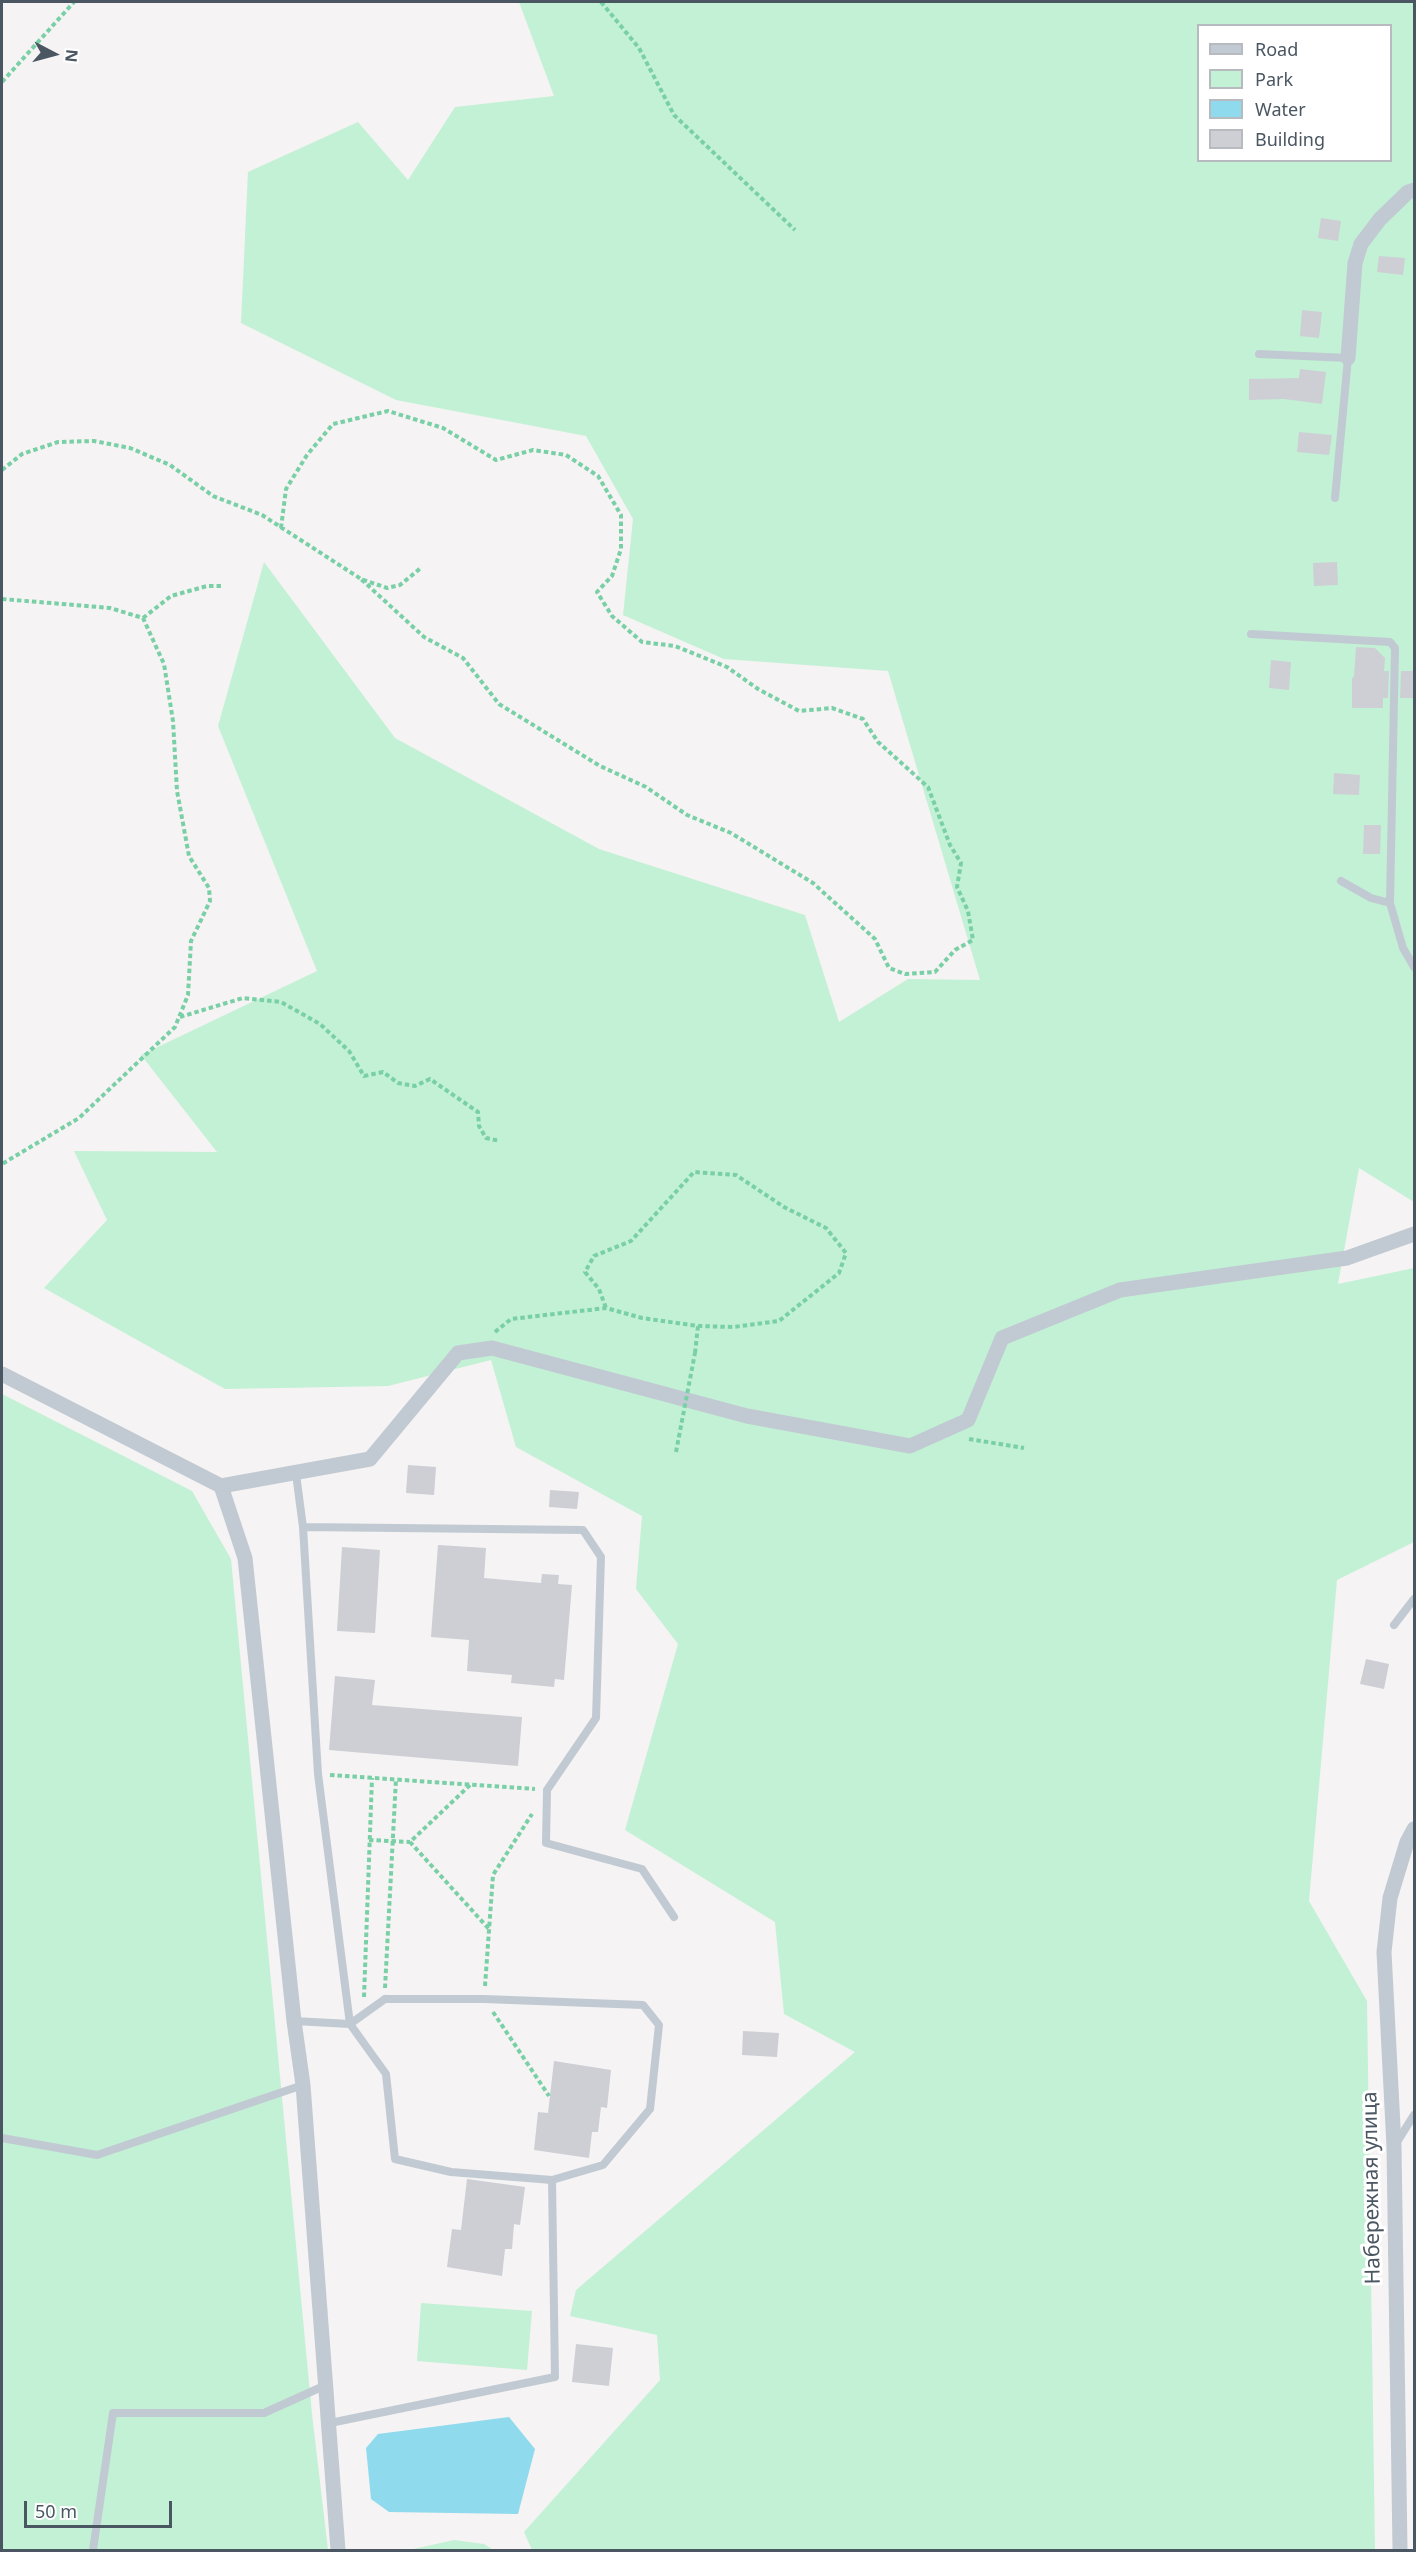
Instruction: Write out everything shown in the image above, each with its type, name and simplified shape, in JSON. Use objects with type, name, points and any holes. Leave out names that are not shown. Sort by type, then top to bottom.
[{"type":"street","points":[[1348,358],[1355,263],[1361,244],[1380,219],[1408,192],[1414,190]]},
{"type":"street","points":[[2,1374],[220,1486],[370,1459],[458,1353],[492,1348],[747,1416],[910,1446],[968,1420],[1002,1338],[1120,1290],[1347,1258],[1414,1234]]},
{"type":"street","points":[[220,1486],[245,1558],[294,2020],[303,2085],[338,2550]]},
{"type":"street","name":"Набережная улица","points":[[1400,2550],[1394,2145],[1384,1952],[1390,1898],[1407,1842],[1414,1829]]},
{"type":"lane","points":[[1259,354],[1348,358],[1335,498]]},
{"type":"lane","points":[[1251,634],[1390,642],[1395,648],[1390,903],[1403,948],[1414,967]]},
{"type":"lane","points":[[1341,881],[1371,898],[1390,903]]},
{"type":"lane","points":[[294,2020],[350,2024],[385,1999],[484,1999],[644,2005],[659,2025],[650,2109],[603,2165],[552,2180],[451,2172],[395,2158],[386,2074],[350,2024],[318,1774],[303,1527],[296,1474]]},
{"type":"lane","points":[[303,1527],[583,1530],[601,1557],[596,1718],[547,1790],[546,1844],[642,1869],[674,1917]]},
{"type":"lane","points":[[1394,1625],[1414,1599]]},
{"type":"lane","points":[[2,2138],[97,2155],[303,2085]]},
{"type":"lane","points":[[1394,2145],[1414,2115]]},
{"type":"lane","points":[[330,2423],[555,2377],[552,2180]]},
{"type":"lane","points":[[93,2550],[113,2413],[264,2413],[327,2384]]},
{"type":"path","points":[[66,10],[69,2]]},
{"type":"path","points":[[2,82],[74,2]]},
{"type":"path","points":[[600,2],[639,48],[674,115],[795,230]]},
{"type":"path","points":[[2,470],[22,454],[57,442],[103,443],[130,448],[170,465],[213,496],[262,515],[281,528],[361,579],[424,637],[463,658],[499,704],[600,766],[646,788],[687,815],[731,833],[813,883],[875,939],[889,968],[905,974],[935,972],[955,950],[973,940],[968,911],[957,887],[961,863],[950,845],[928,787],[878,742],[863,719],[832,708],[799,711],[758,689],[727,667],[675,646],[642,642],[612,616],[597,592],[612,576],[621,549],[621,515],[598,476],[566,454],[533,450],[496,460],[443,428],[388,411],[333,424],[307,455],[286,489],[281,528]]},
{"type":"path","points":[[361,579],[387,588],[400,585],[422,567]]},
{"type":"path","points":[[143,618],[171,596],[207,586],[224,586]]},
{"type":"path","points":[[2,599],[110,608],[143,618],[164,664],[173,721],[177,791],[189,856],[209,888],[210,901],[192,941],[188,995],[175,1027],[79,1118],[2,1164]]},
{"type":"path","points":[[179,1017],[243,998],[281,1002],[320,1024],[349,1051],[364,1076],[383,1072],[398,1083],[415,1086],[430,1079],[478,1112],[479,1126],[486,1138],[500,1141]]},
{"type":"path","points":[[488,1336],[511,1319],[606,1308],[642,1318],[698,1326],[733,1327],[779,1321],[839,1273],[846,1252],[826,1228],[784,1207],[736,1175],[694,1172],[631,1241],[594,1256],[585,1272],[599,1289],[606,1308]]},
{"type":"path","points":[[676,1452],[698,1326]]},
{"type":"path","points":[[937,1434],[1024,1448]]},
{"type":"path","points":[[318,1774],[547,1790],[493,1875],[484,1999],[549,2096]]},
{"type":"path","points":[[372,1778],[364,1997],[385,1999],[396,1779]]},
{"type":"path","points":[[369,1840],[410,1842],[470,1785]]},
{"type":"path","points":[[410,1842],[489,1929]]},
{"type":"green space","points":[[519,2],[1414,2],[1414,1202],[1359,1168],[1338,1284],[1414,1268],[1414,1542],[1337,1580],[1309,1901],[1367,2001],[1375,2550],[532,2550],[524,2532],[660,2380],[657,2335],[570,2316],[576,2290],[855,2052],[784,2014],[775,1922],[625,1830],[678,1644],[636,1589],[642,1516],[516,1447],[491,1360],[388,1386],[225,1389],[44,1288],[107,1220],[74,1151],[217,1152],[141,1055],[317,971],[218,726],[264,562],[395,738],[599,849],[805,915],[839,1022],[908,979],[980,980],[888,671],[724,659],[623,615],[633,519],[586,436],[396,400],[241,323],[248,172],[358,122],[408,180],[455,107],[554,96]]},
{"type":"green space","points":[[2,1394],[192,1491],[231,1559],[312,2414],[328,2550],[2,2550]]},
{"type":"green space","points":[[421,2303],[532,2311],[527,2370],[417,2361]]},
{"type":"green space","points":[[454,2540],[484,2544],[493,2550],[409,2550]]},
{"type":"water","points":[[509,2417],[535,2449],[518,2514],[389,2512],[371,2499],[366,2448],[378,2434]]},
{"type":"building","points":[[1321,218],[1341,221],[1338,241],[1318,238]]},
{"type":"building","points":[[1379,256],[1405,258],[1403,275],[1377,272]]},
{"type":"building","points":[[1302,310],[1322,312],[1319,338],[1300,336]]},
{"type":"building","points":[[1300,369],[1326,372],[1322,404],[1284,399],[1249,400],[1249,379],[1299,378]]},
{"type":"building","points":[[1299,432],[1332,435],[1329,455],[1297,452]]},
{"type":"building","points":[[1337,562],[1338,585],[1314,586],[1313,563]]},
{"type":"building","points":[[1356,647],[1375,648],[1385,658],[1384,671],[1389,671],[1388,698],[1383,698],[1383,708],[1352,708],[1352,678],[1354,677]]},
{"type":"building","points":[[1271,660],[1291,662],[1289,690],[1269,688]]},
{"type":"building","points":[[1401,671],[1414,671],[1414,698],[1400,698]]},
{"type":"building","points":[[1334,773],[1360,775],[1359,795],[1333,794]]},
{"type":"building","points":[[1364,825],[1381,825],[1380,854],[1363,854]]},
{"type":"building","points":[[408,1465],[436,1467],[434,1495],[406,1493]]},
{"type":"building","points":[[550,1490],[579,1492],[577,1509],[549,1507]]},
{"type":"building","points":[[438,1545],[486,1548],[484,1578],[541,1583],[542,1574],[559,1575],[558,1584],[572,1585],[564,1680],[555,1679],[554,1687],[511,1683],[512,1675],[467,1671],[469,1640],[431,1637]]},
{"type":"building","points":[[342,1547],[380,1550],[375,1633],[337,1631]]},
{"type":"building","points":[[1366,1659],[1389,1664],[1384,1689],[1360,1684]]},
{"type":"building","points":[[335,1676],[375,1680],[372,1705],[522,1717],[518,1766],[329,1750]]},
{"type":"building","points":[[743,2031],[779,2033],[777,2057],[742,2055]]},
{"type":"building","points":[[554,2061],[611,2070],[607,2108],[601,2107],[598,2132],[592,2132],[589,2158],[534,2150],[538,2112],[548,2113]]},
{"type":"building","points":[[467,2179],[525,2187],[520,2225],[514,2224],[512,2249],[505,2249],[502,2276],[447,2267],[452,2229],[461,2230]]},
{"type":"building","points":[[576,2344],[613,2348],[609,2386],[572,2382]]}]
